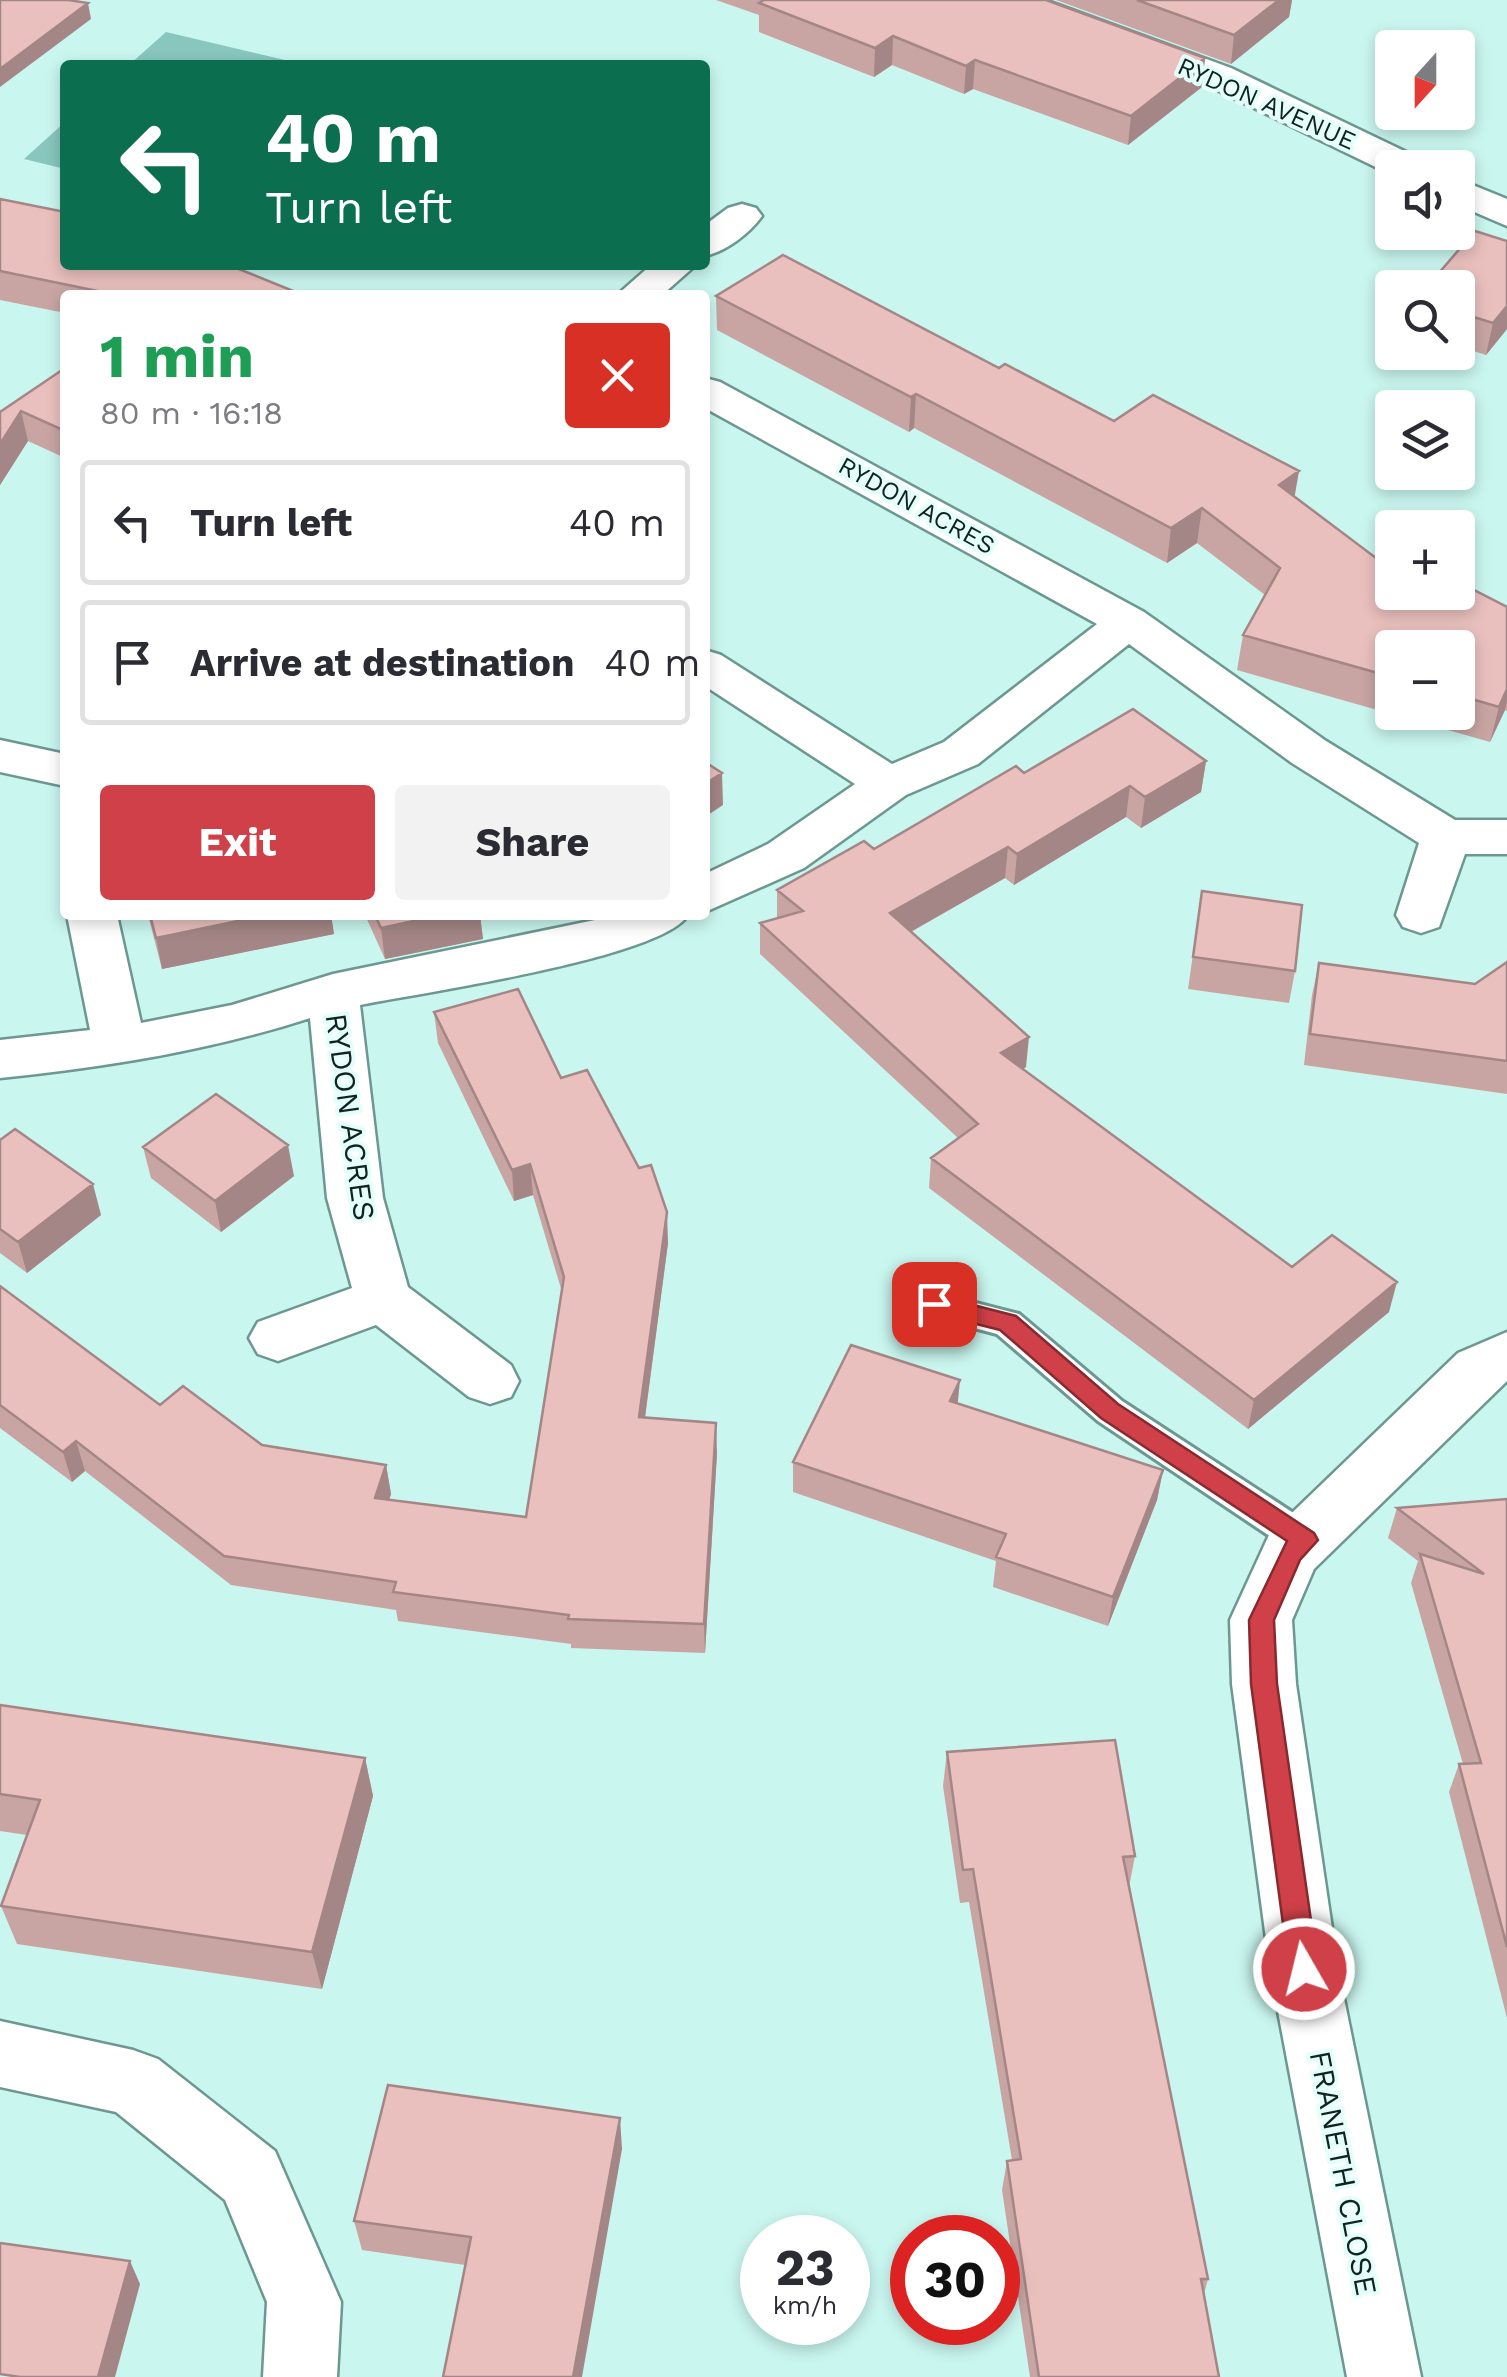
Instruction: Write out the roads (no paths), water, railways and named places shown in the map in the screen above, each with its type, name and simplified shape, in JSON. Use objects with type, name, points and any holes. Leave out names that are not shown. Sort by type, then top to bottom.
[{"type":"street","name":"RYDON AVENUE","points":[[1012,0],[1218,76],[1375,152]]},
{"type":"street","points":[[1107,0],[1202,36]]},
{"type":"street","points":[[1475,199],[1507,214]]},
{"type":"street","points":[[710,240],[742,216]]},
{"type":"street","points":[[643,290],[669,270]]},
{"type":"street","name":"RYDON ACRES","points":[[710,393],[1128,622],[1309,752],[1446,837]]},
{"type":"street","points":[[710,893],[786,856],[889,784],[960,753],[1128,622]]},
{"type":"street","points":[[710,668],[889,784]]},
{"type":"street","points":[[0,756],[60,769]]},
{"type":"street","points":[[1421,915],[1446,837],[1507,837]]},
{"type":"street","points":[[93,920],[120,1046]]},
{"type":"street","name":"RYDON ACRES","points":[[0,1059],[120,1046],[235,1023],[333,992],[626,933],[653,920]]},
{"type":"street","name":"RYDON ACRES","points":[[333,992],[355,1198],[383,1299]]},
{"type":"street","points":[[278,1338],[383,1299],[490,1381]]},
{"type":"street","name":"FRANETH CLOSE","points":[[1384,2377],[1304,1969],[1264,1684],[1262,1620],[1290,1554],[1478,1368],[1507,1355]]},
{"type":"street","points":[[0,2054],[132,2083],[250,2176],[304,2302],[300,2377]]},
{"type":"lane","points":[[934,1304],[1007,1323],[1110,1411],[1305,1540]]}]
